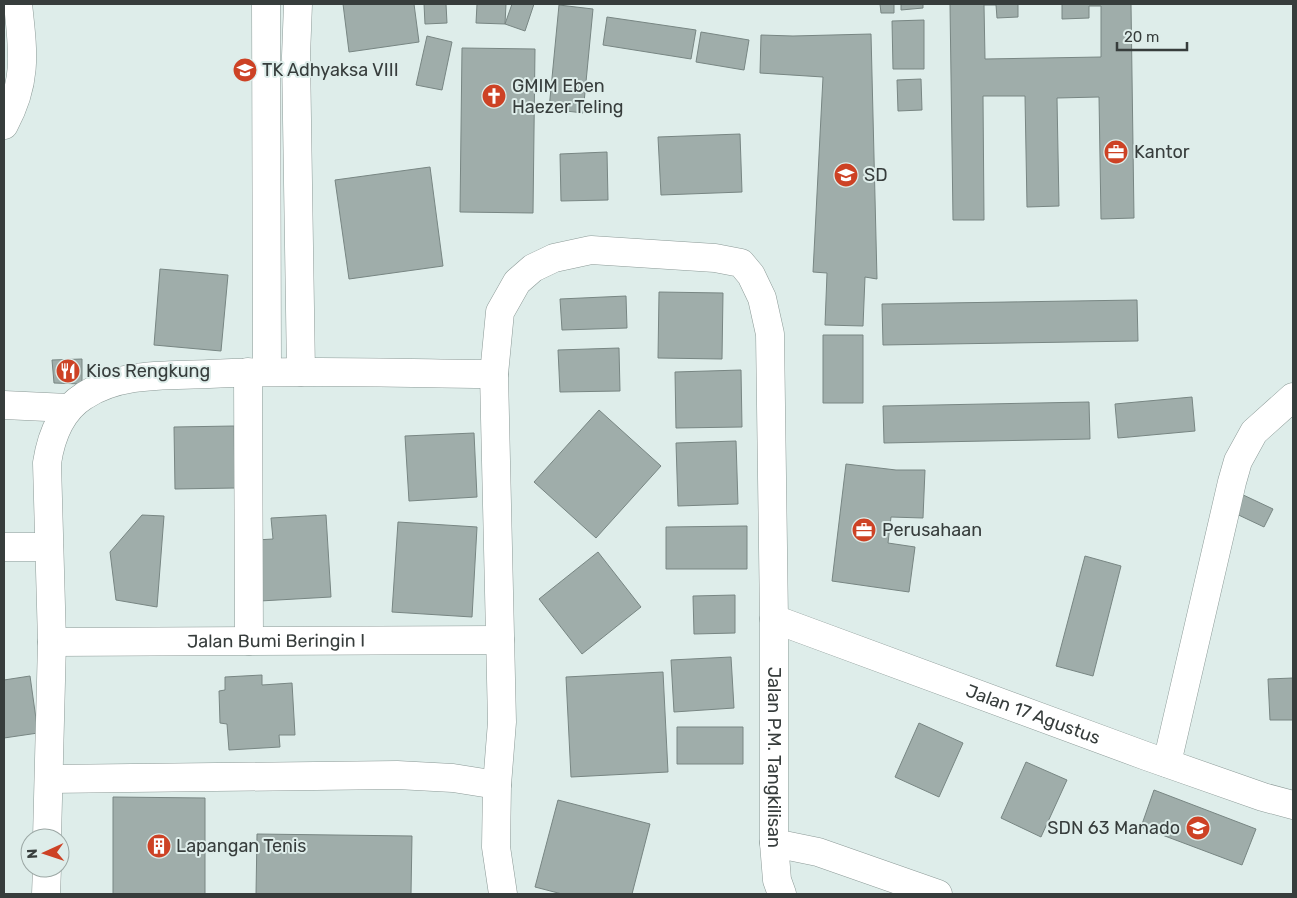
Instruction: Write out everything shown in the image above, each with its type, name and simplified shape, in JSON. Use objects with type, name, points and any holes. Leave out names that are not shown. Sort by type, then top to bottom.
[{"type":"street","points":[[6,117],[20,86],[23,66],[18,4]]},
{"type":"street","points":[[249,641],[258,372],[267,228],[266,4]]},
{"type":"street","points":[[298,4],[296,56],[301,372]]},
{"type":"street","points":[[266,57],[296,56]]},
{"type":"street","points":[[267,228],[298,229]]},
{"type":"street","name":"Jalan P.M. Tangkilisan","points":[[494,374],[500,312],[517,282],[532,268],[554,258],[591,250],[715,258],[741,263],[751,275],[762,298],[770,334],[774,619],[774,843],[777,880],[782,894]]},
{"type":"street","points":[[48,828],[52,642],[47,464],[50,444],[57,426],[68,408],[83,396],[105,385],[138,377],[258,372],[494,374],[502,722],[497,785],[496,847],[503,894]]},
{"type":"street","points":[[1167,763],[1238,460],[1254,432],[1293,397]]},
{"type":"street","points":[[4,405],[68,408]]},
{"type":"street","points":[[4,547],[49,547]]},
{"type":"street","name":"Jalan 17 Agustus","points":[[774,619],[1167,763],[1263,797],[1293,805]]},
{"type":"street","name":"Jalan Bumi Beringin I","points":[[52,642],[500,640]]},
{"type":"street","points":[[49,779],[397,775],[453,778],[497,785]]},
{"type":"street","points":[[774,843],[818,852],[938,894]]},
{"type":"street","points":[[46,894],[47,878]]},
{"type":"building","points":[[343,4],[414,4],[419,42],[349,52]]},
{"type":"building","points":[[424,4],[446,4],[447,23],[425,24]]},
{"type":"building","points":[[477,4],[506,4],[505,24],[476,23]]},
{"type":"building","points":[[512,4],[534,4],[525,31],[505,24]]},
{"type":"building","points":[[880,4],[894,4],[894,13],[881,13]]},
{"type":"building","points":[[901,4],[923,4],[923,8],[901,10]]},
{"type":"building","name":"Kantor","points":[[950,4],[1018,4],[1018,17],[997,18],[996,5],[984,5],[985,59],[1101,57],[1101,6],[1089,6],[1089,18],[1062,19],[1062,4],[1131,4],[1134,218],[1101,219],[1099,97],[1057,98],[1059,206],[1027,207],[1025,96],[983,96],[984,220],[953,220]]},
{"type":"building","points":[[559,5],[593,9],[583,113],[549,109]]},
{"type":"building","points":[[607,17],[696,30],[691,59],[603,45]]},
{"type":"building","points":[[924,20],[924,69],[893,69],[892,21]]},
{"type":"building","points":[[701,32],[749,40],[744,70],[696,62]]},
{"type":"building","name":"SD","points":[[871,34],[877,279],[865,277],[863,326],[825,325],[827,273],[813,272],[823,77],[760,73],[761,35]]},
{"type":"building","points":[[427,36],[452,42],[442,90],[416,85]]},
{"type":"building","points":[[462,48],[535,49],[533,213],[460,212]]},
{"type":"building","points":[[921,79],[922,110],[898,111],[897,80]]},
{"type":"building","points":[[740,134],[742,192],[661,195],[658,137]]},
{"type":"building","points":[[607,152],[608,200],[561,201],[560,154]]},
{"type":"building","points":[[430,167],[443,266],[349,279],[335,180]]},
{"type":"building","points":[[160,269],[228,275],[221,351],[154,345]]},
{"type":"building","points":[[659,292],[723,293],[722,359],[658,358]]},
{"type":"building","points":[[626,296],[627,328],[562,330],[560,299]]},
{"type":"building","points":[[1137,300],[1138,341],[883,345],[882,304]]},
{"type":"building","points":[[823,335],[863,335],[863,403],[823,403]]},
{"type":"building","points":[[619,348],[620,391],[560,392],[558,350]]},
{"type":"building","name":"Kios Rengkung","points":[[82,359],[82,384],[54,383],[52,360]]},
{"type":"building","points":[[741,370],[742,427],[676,428],[675,372]]},
{"type":"building","points":[[1192,397],[1195,431],[1118,438],[1115,404]]},
{"type":"building","points":[[1089,402],[1090,439],[884,443],[883,406]]},
{"type":"building","points":[[599,410],[661,466],[596,538],[534,482]]},
{"type":"building","points":[[234,426],[235,488],[175,489],[174,427]]},
{"type":"building","points":[[474,433],[477,497],[409,501],[405,436]]},
{"type":"building","points":[[736,441],[738,504],[678,506],[676,443]]},
{"type":"building","name":"Perusahaan","points":[[846,464],[896,470],[925,470],[923,518],[891,517],[888,543],[915,547],[909,592],[832,581]]},
{"type":"building","points":[[1239,493],[1273,509],[1264,527],[1230,511]]},
{"type":"building","points":[[142,515],[164,516],[157,607],[116,600],[110,552]]},
{"type":"building","points":[[326,515],[331,597],[260,601],[256,540],[273,539],[271,518]]},
{"type":"building","points":[[398,522],[477,527],[472,617],[392,612]]},
{"type":"building","points":[[747,526],[747,569],[666,569],[666,527]]},
{"type":"building","points":[[598,552],[641,607],[582,654],[539,599]]},
{"type":"building","points":[[1085,556],[1121,566],[1093,676],[1056,666]]},
{"type":"building","points":[[735,595],[735,633],[694,634],[693,596]]},
{"type":"building","points":[[731,657],[734,708],[674,712],[671,660]]},
{"type":"building","points":[[663,672],[668,772],[571,777],[566,677]]},
{"type":"building","points":[[262,675],[262,685],[292,683],[295,735],[279,735],[280,747],[229,750],[227,724],[220,723],[219,691],[225,690],[225,677]]},
{"type":"building","points":[[30,676],[38,733],[4,738],[4,680]]},
{"type":"building","points":[[1293,678],[1293,720],[1270,720],[1268,679]]},
{"type":"building","points":[[919,723],[963,743],[939,797],[895,777]]},
{"type":"building","points":[[677,727],[743,727],[743,764],[677,764]]},
{"type":"building","points":[[1026,762],[1067,780],[1041,837],[1001,818]]},
{"type":"building","name":"SDN 63 Manado","points":[[1154,790],[1256,829],[1242,865],[1141,827]]},
{"type":"building","name":"Lapangan Tenis","points":[[113,797],[205,798],[205,894],[113,894]]},
{"type":"building","points":[[558,800],[650,824],[632,894],[562,894],[535,887]]},
{"type":"building","points":[[257,834],[412,836],[411,894],[256,894]]},
{"type":"place","name":"TK Adhyaksa VIII","points":[[245,70]]},
{"type":"place","name":"GMIM Eben Haezer Teling","points":[[494,96]]},
{"type":"place","name":"Kantor","points":[[1116,152]]},
{"type":"place","name":"SD","points":[[846,175]]},
{"type":"place","name":"Kios Rengkung","points":[[68,371]]},
{"type":"place","name":"Perusahaan","points":[[864,530]]},
{"type":"place","name":"SDN 63 Manado","points":[[1198,828]]},
{"type":"place","name":"Lapangan Tenis","points":[[159,846]]}]
